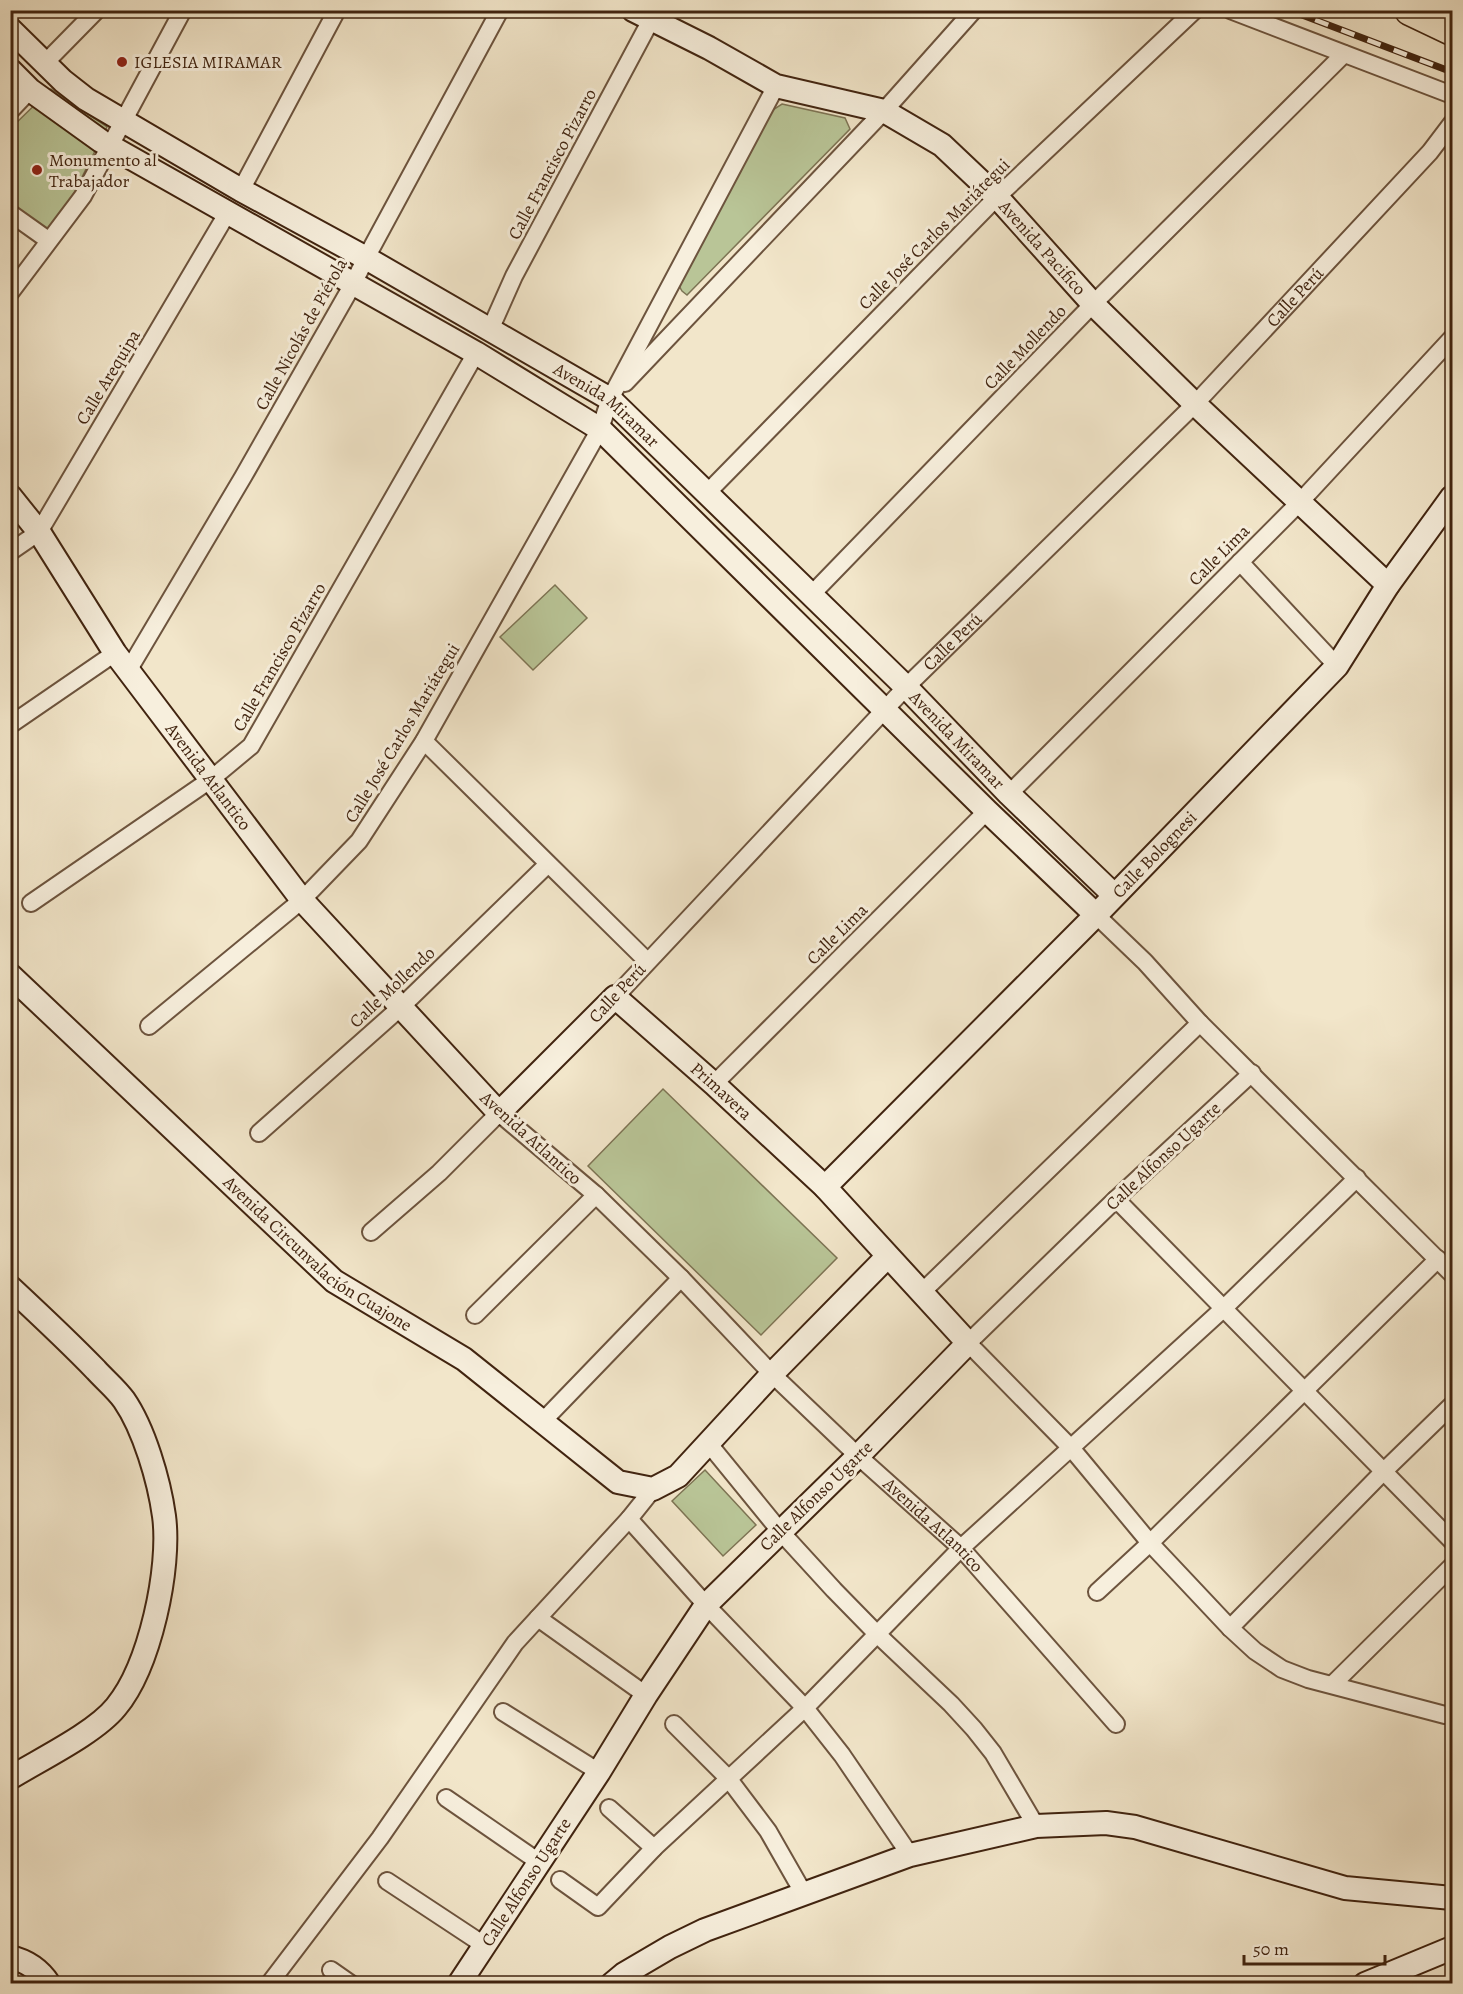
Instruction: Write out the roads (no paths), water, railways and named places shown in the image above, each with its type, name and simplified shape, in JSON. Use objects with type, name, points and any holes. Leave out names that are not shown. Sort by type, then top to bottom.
[{"type":"highway","points":[[1410,10],[1445,21]]},
{"type":"main road","name":"Avenida Pacifico","points":[[643,14],[709,48],[776,87],[884,111],[942,145],[997,196],[1093,304],[1195,404],[1388,585]]},
{"type":"main road","name":"Avenida Miramar","points":[[10,29],[86,99],[241,190],[366,258],[610,399],[812,594],[1009,794],[1114,895]]},
{"type":"main road","name":"Avenida Miramar","points":[[10,70],[30,90],[101,141],[476,354],[600,429],[987,811],[1096,915]]},
{"type":"main road","name":"Avenida Atlantico","points":[[10,496],[39,532],[128,672],[302,900],[499,1113]]},
{"type":"main road","name":"Calle Bolognesi","points":[[825,1187],[1096,915],[1337,666],[1388,585],[1452,498]]},
{"type":"main road","name":"Avenida Circunvalación Cuajone","points":[[10,975],[334,1281],[464,1359],[618,1482],[653,1489]]},
{"type":"main road","name":"Primavera","points":[[615,997],[714,1084],[825,1187],[968,1343]]},
{"type":"main road","name":"Calle Perú","points":[[499,1113],[615,997]]},
{"type":"main road","points":[[653,1489],[678,1476],[772,1374],[887,1257]]},
{"type":"main road","points":[[10,1287],[69,1342],[123,1399],[148,1452],[164,1516],[164,1574],[152,1631],[132,1686],[115,1708],[92,1728],[10,1778]]},
{"type":"main road","name":"Calle Alfonso Ugarte","points":[[459,1983],[706,1605],[858,1456],[968,1343]]},
{"type":"main road","points":[[612,1983],[670,1947],[705,1930],[910,1855],[1036,1826],[1106,1823],[1135,1827],[1345,1888],[1452,1898]]},
{"type":"main road","points":[[1365,1983],[1452,1948]]},
{"type":"main road","points":[[10,1957],[22,1959],[42,1974],[49,1983]]},
{"type":"street","points":[[45,63],[97,10]]},
{"type":"street","points":[[10,294],[83,196],[183,10]]},
{"type":"street","points":[[241,190],[337,10]]},
{"type":"street","name":"Calle Nicolás de Piérola","points":[[128,672],[353,284],[500,10]]},
{"type":"street","points":[[610,399],[884,111],[974,10]]},
{"type":"street","name":"Calle José Carlos Mariátegui","points":[[708,492],[997,196],[1195,10]]},
{"type":"street","points":[[1230,10],[1452,95]]},
{"type":"street","name":"Calle Francisco Pizarro","points":[[490,330],[514,276],[643,14]]},
{"type":"street","name":"Calle Mollendo","points":[[812,594],[1093,304],[1344,54]]},
{"type":"street","name":"Calle José Carlos Mariátegui","points":[[149,1026],[302,900],[359,841],[424,741],[600,429],[610,399],[776,87]]},
{"type":"street","points":[[10,111],[30,90]]},
{"type":"street","name":"Calle Perú","points":[[615,997],[906,687],[1195,404],[1430,152],[1452,123]]},
{"type":"street","name":"Calle Arequipa","points":[[10,552],[39,532],[228,212]]},
{"type":"street","points":[[10,213],[48,240]]},
{"type":"street","name":"Calle Lima","points":[[1009,794],[1300,502],[1452,338]]},
{"type":"street","name":"Calle Francisco Pizarro","points":[[32,903],[210,780],[251,746],[476,354]]},
{"type":"street","points":[[1240,562],[1337,666]]},
{"type":"street","points":[[10,725],[115,653]]},
{"type":"street","points":[[424,741],[647,961]]},
{"type":"street","name":"Calle Lima","points":[[714,1084],[987,811]]},
{"type":"street","name":"Calle Mollendo","points":[[259,1133],[401,1007],[548,864]]},
{"type":"street","points":[[1096,915],[1145,962],[1200,1023],[1452,1274]]},
{"type":"street","points":[[921,1293],[1200,1023]]},
{"type":"street","name":"Calle Alfonso Ugarte","points":[[968,1343],[1116,1199],[1252,1074]]},
{"type":"street","name":"Calle Perú","points":[[371,1232],[439,1173],[499,1113]]},
{"type":"street","name":"Avenida Atlantico","points":[[499,1113],[596,1195],[681,1278],[772,1374],[858,1456],[961,1548],[1116,1724]]},
{"type":"street","points":[[560,1880],[598,1907],[654,1848],[805,1708],[961,1548],[1223,1309],[1357,1178]]},
{"type":"street","points":[[475,1315],[596,1195]]},
{"type":"street","points":[[1116,1199],[1452,1541]]},
{"type":"street","points":[[1097,1592],[1150,1543],[1438,1259]]},
{"type":"street","points":[[543,1420],[681,1278]]},
{"type":"street","points":[[968,1343],[1072,1449],[1150,1543],[1255,1652],[1282,1669],[1308,1678],[1452,1715]]},
{"type":"street","points":[[1230,1628],[1452,1405]]},
{"type":"street","points":[[709,1444],[780,1531],[878,1635],[974,1729],[993,1753],[1036,1826]]},
{"type":"street","points":[[269,1983],[380,1838],[515,1643],[629,1519],[653,1489]]},
{"type":"street","points":[[629,1519],[706,1605],[805,1708],[842,1755],[910,1855]]},
{"type":"street","points":[[1333,1684],[1452,1566]]},
{"type":"street","points":[[538,1618],[646,1695]]},
{"type":"street","points":[[503,1712],[599,1772]]},
{"type":"street","points":[[674,1724],[728,1778],[768,1831],[804,1894]]},
{"type":"street","points":[[446,1798],[539,1862]]},
{"type":"street","points":[[609,1808],[654,1848]]},
{"type":"street","points":[[387,1881],[484,1945]]},
{"type":"street","points":[[331,1971],[351,1983]]},
{"type":"railway","points":[[1289,10],[1452,72]]},
{"type":"place","name":"IGLESIA MIRAMAR","points":[[122,62]]},
{"type":"place","name":"Monumento al Trabajador","points":[[37,170]]}]
